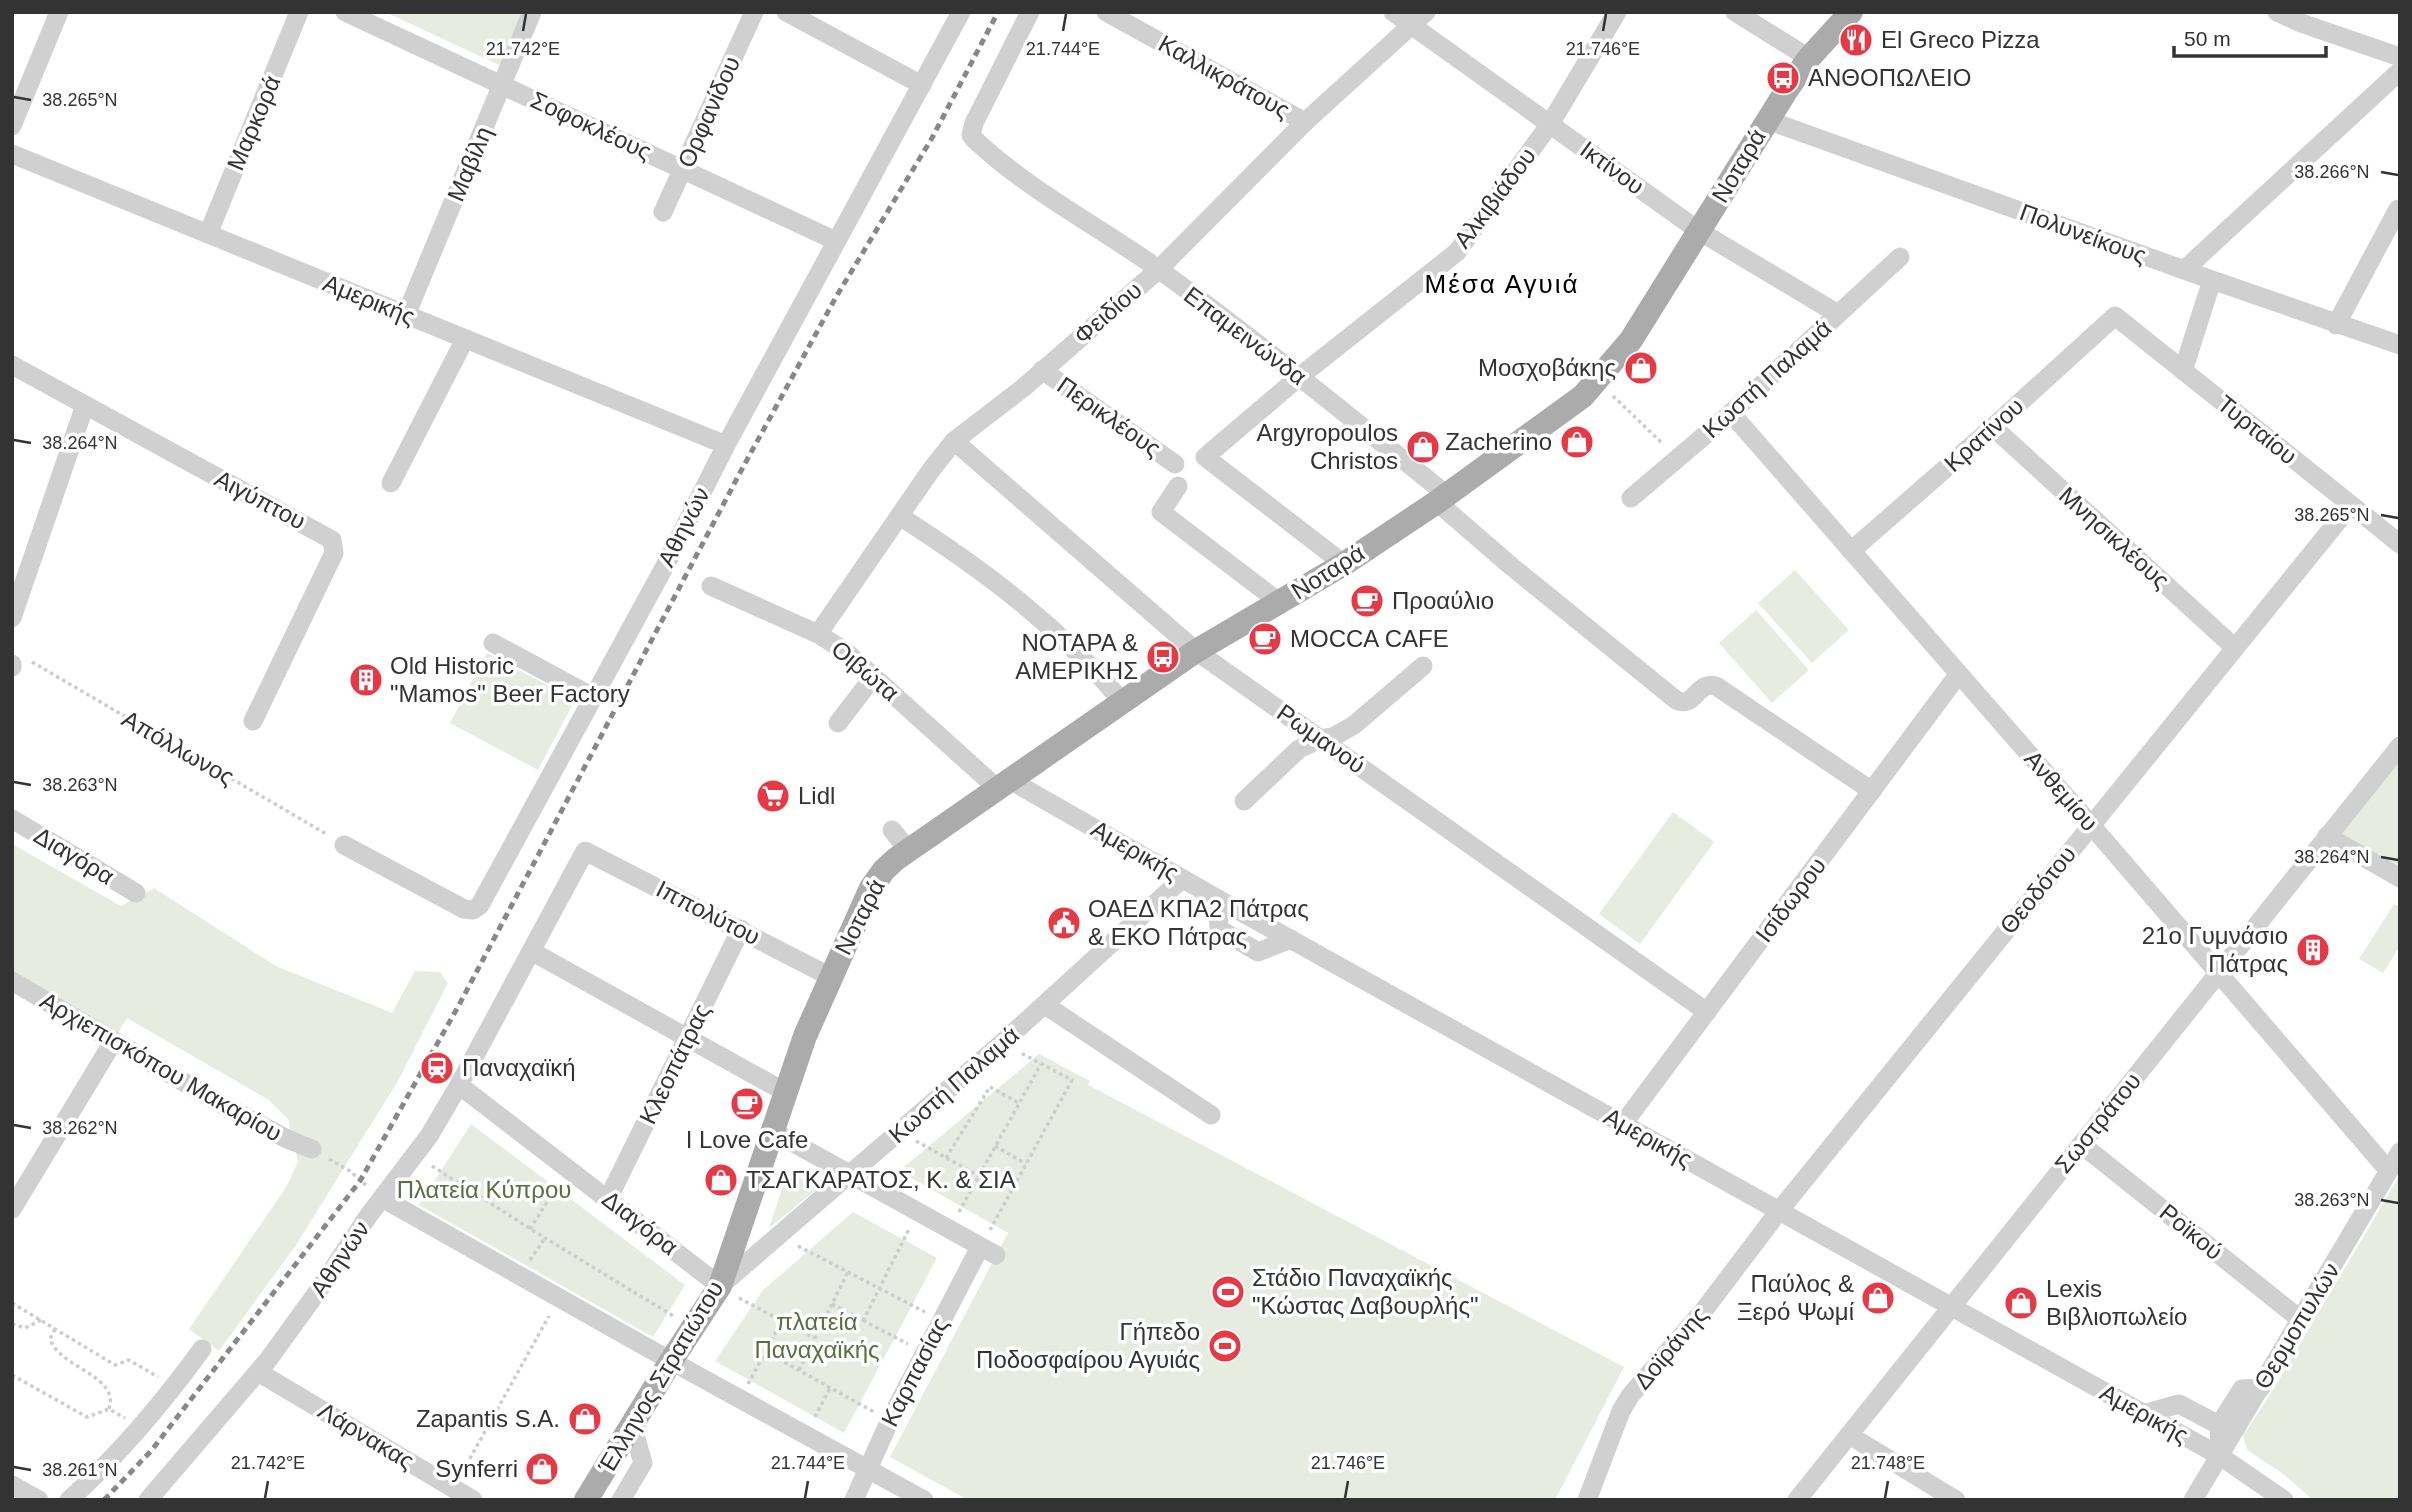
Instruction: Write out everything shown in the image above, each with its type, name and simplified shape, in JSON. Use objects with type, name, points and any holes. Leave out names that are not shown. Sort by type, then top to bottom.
[{"type":"main road","name":"Νοταρά","points":[[785,1092],[800,1048],[831,977],[875,881],[884,870],[1122,701],[1196,651],[1344,564],[1442,498],[1583,396],[1631,340],[1767,120],[1809,58],[1851,12]]},
{"type":"main road","name":"Έλληνος Στρατιώτου","points":[[586,1500],[720,1287],[785,1092]]},
{"type":"street","points":[[12,126],[59,12]]},
{"type":"street","name":"Μαρκορά","points":[[208,234],[299,12]]},
{"type":"street","name":"Σοφοκλέους","points":[[345,12],[836,241]]},
{"type":"street","name":"Μαβίλη","points":[[407,315],[532,12]]},
{"type":"street","name":"Ορφανίδου","points":[[663,212],[754,12]]},
{"type":"street","points":[[786,12],[922,85]]},
{"type":"street","name":"Αθηνών","points":[[344,845],[468,911],[477,908],[666,564],[726,445],[961,12]]},
{"type":"street","name":"Επαμεινώνδα","points":[[1030,12],[974,123],[971,135],[987,152],[1158,270],[1299,377],[1442,498],[1511,566],[1676,700],[1686,703],[1702,686],[1712,684],[1872,791]]},
{"type":"street","name":"Καλλικράτους","points":[[1106,12],[1305,121]]},
{"type":"street","name":"Ικτίνου","points":[[1392,12],[1699,232],[1838,314]]},
{"type":"street","name":"Φειδίου","points":[[818,634],[937,461],[954,441],[1042,370],[1158,270],[1305,121],[1426,12]]},
{"type":"street","name":"Αλκιβιάδου","points":[[1344,564],[1205,457],[1299,377],[1457,252],[1550,124],[1617,12]]},
{"type":"street","points":[[1735,12],[1809,58]]},
{"type":"street","points":[[2277,12],[2400,57]]},
{"type":"street","points":[[2184,270],[2400,71]]},
{"type":"street","name":"Πολυνείκους","points":[[1767,120],[2336,325],[2400,345]]},
{"type":"street","name":"Αμερικής","points":[[12,154],[726,445]]},
{"type":"street","points":[[2336,325],[2399,209]]},
{"type":"street","name":"Κωστή Παλαμά","points":[[1631,498],[1731,413],[1899,257]]},
{"type":"street","points":[[2183,371],[2212,280]]},
{"type":"street","name":"Τυρταίου","points":[[2115,316],[2400,544]]},
{"type":"street","name":"Κρατίνου","points":[[1851,551],[1993,428],[2115,316]]},
{"type":"street","points":[[391,483],[465,339]]},
{"type":"street","name":"Αιγύπτου","points":[[12,365],[332,540],[334,553],[253,721]]},
{"type":"street","name":"Περικλέους","points":[[1042,370],[1175,464]]},
{"type":"street","points":[[12,618],[85,405]]},
{"type":"street","name":"Ανθεμίου","points":[[1731,413],[2389,1171]]},
{"type":"street","name":"Μνησικλέους","points":[[1993,428],[2235,648]]},
{"type":"street","name":"Ρωμανού","points":[[954,441],[1196,651],[1707,1012]]},
{"type":"street","points":[[1178,486],[1161,512],[1279,602]]},
{"type":"street","name":"Θεοδότου","points":[[1779,1211],[2351,505]]},
{"type":"street","points":[[901,517],[972,564],[1023,603],[1080,655],[1122,701]]},
{"type":"street","name":"Οιβώτα","points":[[711,586],[818,634],[845,651],[1004,784]]},
{"type":"street","points":[[493,643],[593,697]]},
{"type":"street","points":[[1244,801],[1299,749],[1320,738],[1333,737],[1354,725],[1423,666]]},
{"type":"street","name":"Ισίδωρου","points":[[1623,1124],[1958,675]]},
{"type":"street","points":[[838,723],[874,676]]},
{"type":"street","name":"Σωστράτου","points":[[1797,1500],[2400,746]]},
{"type":"street","name":"Αμερικής","points":[[1004,784],[1291,939],[2220,1457],[2284,1500]]},
{"type":"street","name":"Διαγόρα","points":[[12,819],[136,893]]},
{"type":"street","points":[[892,830],[909,850]]},
{"type":"street","points":[[2327,836],[2400,878]]},
{"type":"street","name":"Αθηνών","points":[[148,1500],[258,1372],[415,1155],[459,1085],[585,851]]},
{"type":"street","name":"Ιππολύτου","points":[[585,851],[831,977]]},
{"type":"street","name":"Κωστή Παλαμά","points":[[720,1287],[1002,1043],[1182,879]]},
{"type":"street","points":[[1218,899],[1219,929],[1258,951],[1291,939]]},
{"type":"street","name":"Κλεοπάτρας","points":[[608,1199],[741,929]]},
{"type":"street","points":[[531,951],[785,1092]]},
{"type":"street","name":"Αρχιεπισκόπου Μακαρίου","points":[[12,982],[250,1120],[312,1149]]},
{"type":"street","points":[[1045,1005],[1211,1115]]},
{"type":"street","points":[[12,1209],[113,1042]]},
{"type":"street","name":"Διαγόρα","points":[[459,1085],[720,1287]]},
{"type":"street","points":[[772,1131],[949,1229]]},
{"type":"street","name":"Ροϊκού","points":[[2081,1144],[2301,1320]]},
{"type":"street","name":"Θερμοπυλών","points":[[2193,1500],[2400,1152]]},
{"type":"street","points":[[382,1198],[739,1399],[925,1500]]},
{"type":"street","name":"Δοϊράνης","points":[[1587,1500],[1621,1411],[1630,1396],[1704,1310],[1779,1211]]},
{"type":"street","name":"Καρπασίας","points":[[854,1500],[890,1420],[942,1321],[988,1251],[949,1229]]},
{"type":"street","points":[[69,1500],[97,1475],[141,1428],[202,1349]]},
{"type":"street","name":"Λάρνακας","points":[[258,1372],[473,1500]]},
{"type":"street","points":[[2220,1457],[2219,1425],[2242,1389],[2261,1388]]},
{"type":"street","points":[[2143,1414],[2179,1404],[2219,1425]]},
{"type":"street","points":[[621,1500],[643,1463],[632,1425]]},
{"type":"street","points":[[1849,1435],[1956,1500]]},
{"type":"street","points":[[12,1485],[39,1500]]},
{"type":"path","points":[[1597,380],[1678,458]]},
{"type":"path","name":"Απόλλωνος","points":[[15,664],[344,845]]},
{"type":"path","points":[[991,1228],[1072,1080],[1002,1043]]},
{"type":"path","points":[[949,1229],[1041,1064]]},
{"type":"path","points":[[946,1158],[990,1087],[1019,1103]]},
{"type":"path","points":[[899,1131],[979,1176]]},
{"type":"path","points":[[995,1146],[1026,1164]]},
{"type":"path","points":[[312,1149],[349,1171],[382,1198]]},
{"type":"path","points":[[415,1155],[693,1328]]},
{"type":"path","points":[[530,1229],[568,1168]]},
{"type":"path","points":[[863,1321],[918,1212]]},
{"type":"path","points":[[779,1236],[942,1321]]},
{"type":"path","points":[[519,1276],[545,1238]]},
{"type":"path","points":[[799,1370],[848,1272]]},
{"type":"path","points":[[720,1287],[814,1338]]},
{"type":"path","points":[[454,1488],[559,1298]]},
{"type":"path","points":[[12,1303],[115,1365],[129,1360],[174,1387]]},
{"type":"path","points":[[832,1304],[925,1353]]},
{"type":"path","points":[[12,1324],[25,1328],[41,1320]]},
{"type":"path","points":[[739,1399],[782,1321]]},
{"type":"path","points":[[55,1329],[50,1339],[54,1349],[102,1384],[110,1397],[110,1409]]},
{"type":"path","points":[[765,1352],[890,1420]]},
{"type":"path","points":[[12,1375],[87,1417],[110,1409]]},
{"type":"path","points":[[805,1435],[830,1388]]},
{"type":"path","points":[[110,1409],[141,1428]]},
{"type":"green space","points":[[385,12],[523,12],[501,66]]},
{"type":"green space","points":[[1795,570],[1849,630],[1812,663],[1758,603]]},
{"type":"green space","points":[[1756,610],[1809,670],[1772,703],[1719,643]]},
{"type":"green space","points":[[487,653],[575,700],[538,770],[450,723]]},
{"type":"green space","points":[[2400,746],[2400,878],[2327,836]]},
{"type":"green space","points":[[1673,812],[1714,842],[1640,944],[1599,914]]},
{"type":"green space","points":[[12,844],[121,906],[154,888],[276,966],[392,1013],[415,971],[440,972],[448,983],[398,1081],[296,1245],[219,1351],[189,1329],[287,1186],[298,1161],[288,1119],[269,1100],[127,1018],[115,1038],[12,978]]},
{"type":"green space","points":[[2394,904],[2400,907],[2400,946],[2383,973],[2359,959]]},
{"type":"green space","name":"Στάδιο Παναχαϊκής \"Κώστας Δαβουρλής\"","points":[[1039,1054],[1090,1081],[1088,1085],[1624,1367],[1555,1500],[968,1500],[890,1457],[1008,1233],[899,1171]]},
{"type":"green space","name":"Πλατεία Κύπρου","points":[[471,1124],[685,1285],[653,1337],[419,1205]]},
{"type":"green space","points":[[788,1171],[818,1188],[769,1228]]},
{"type":"green space","points":[[2400,1175],[2400,1500],[2313,1500],[2282,1473],[2247,1450],[2243,1435],[2265,1403]]},
{"type":"green space","name":"πλατεία Παναχαϊκής","points":[[853,1212],[937,1258],[844,1433],[715,1361],[763,1290]]},
{"type":"railway","points":[[104,1500],[151,1451],[360,1181],[459,1005],[742,469],[836,297],[932,138],[998,12]]},
{"type":"place","name":"El Greco Pizza","points":[[1856,40]]},
{"type":"place","name":"ΑΝΘΟΠΩΛΕΙΟ","points":[[1783,78]]},
{"type":"place","name":"Μοσχοβάκης","points":[[1641,368]]},
{"type":"place","name":"Zacherino","points":[[1577,442]]},
{"type":"place","name":"Argyropoulos Christos","points":[[1423,447]]},
{"type":"place","name":"Προαύλιο","points":[[1367,601]]},
{"type":"place","name":"MOCCA CAFE","points":[[1265,639]]},
{"type":"place","name":"ΝΟΤΑΡΑ & ΑΜΕΡΙΚΗΣ","points":[[1163,657]]},
{"type":"place","name":"Old Historic \"Mamos\" Beer Factory","points":[[366,680]]},
{"type":"place","name":"Lidl","points":[[773,796]]},
{"type":"place","name":"ΟΑΕΔ ΚΠΑ2 Πάτρας & ΕΚΟ Πάτρας","points":[[1064,923]]},
{"type":"place","name":"21ο Γυμνάσιο Πάτρας","points":[[2313,950]]},
{"type":"place","name":"Παναχαϊκή","points":[[437,1068]]},
{"type":"place","name":"I Love Cafe","points":[[747,1104]]},
{"type":"place","name":"ΤΣΑΓΚΑΡΑΤΟΣ, Κ. & ΣΙΑ","points":[[721,1180]]},
{"type":"place","name":"Στάδιο Παναχαϊκής \"Κώστας Δαβουρλής\"","points":[[1228,1292]]},
{"type":"place","name":"Παύλος & Ξερό Ψωμί","points":[[1878,1298]]},
{"type":"place","name":"Lexis Βιβλιοπωλείο","points":[[2021,1303]]},
{"type":"place","name":"Γήπεδο Ποδοσφαίρου Αγυιάς","points":[[1225,1346]]},
{"type":"place","name":"Zapantis S.A.","points":[[585,1419]]},
{"type":"place","name":"Synferri","points":[[542,1469]]},
{"type":"district","name":"Μέσα Αγυιά","points":[[1502,284]]}]
